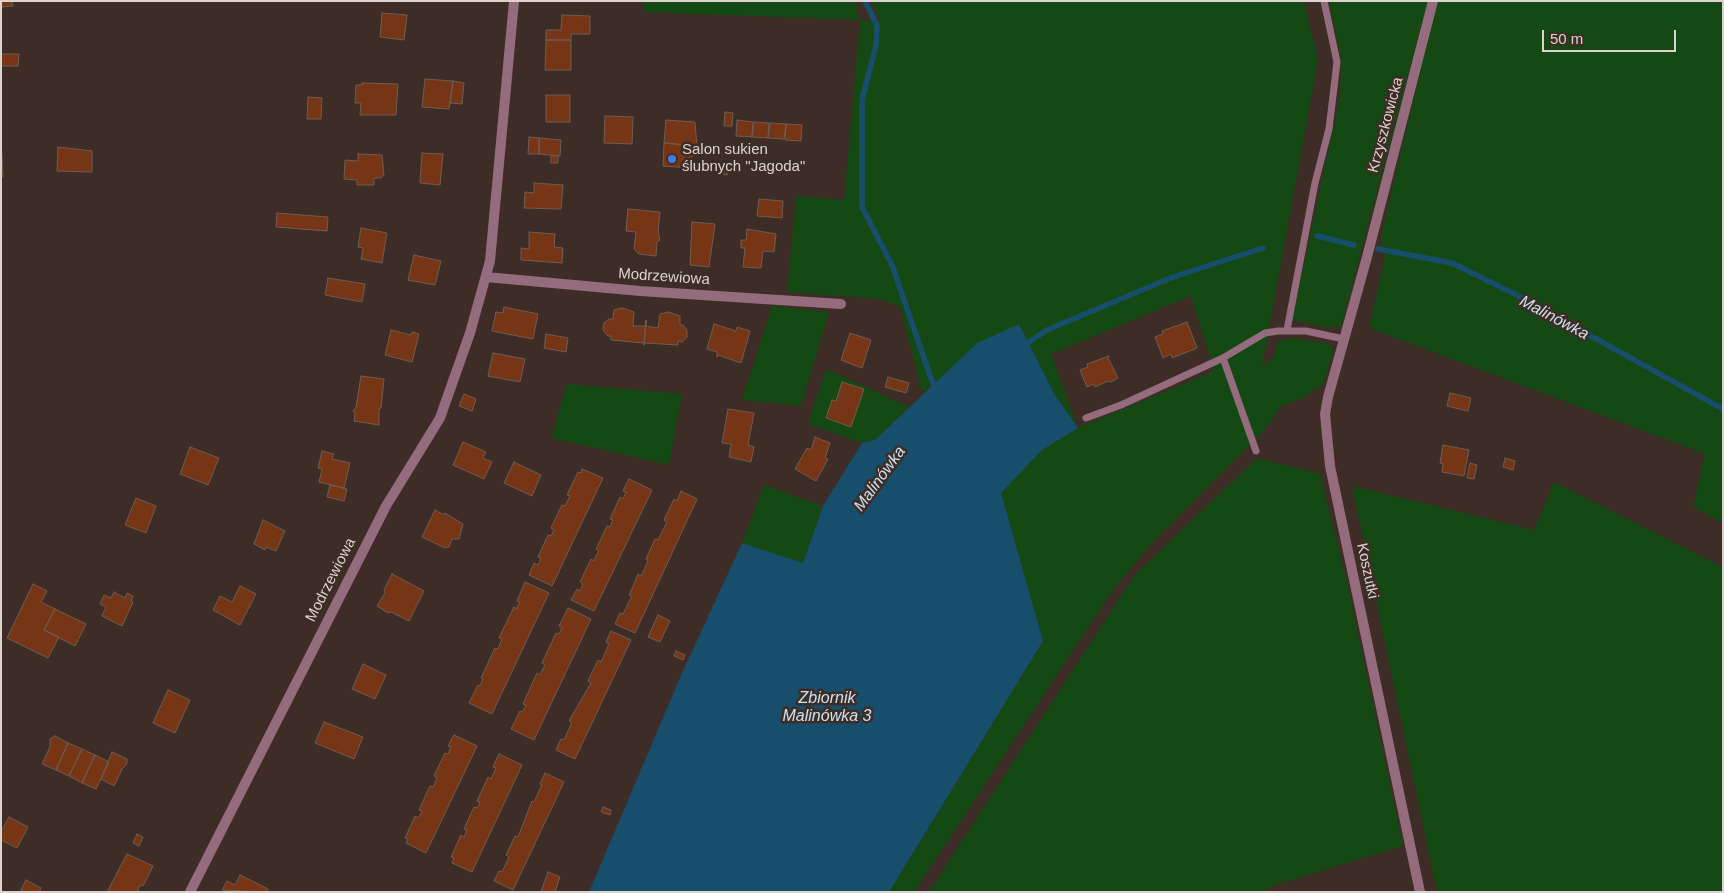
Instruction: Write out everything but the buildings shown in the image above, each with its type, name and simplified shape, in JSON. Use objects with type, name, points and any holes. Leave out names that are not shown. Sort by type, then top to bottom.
[{"type":"street","name":"Modrzewiowa","points":[[190,892],[386,506],[440,418],[470,333],[486,277],[500,172],[514,1]]},
{"type":"street","name":"Krzyszkowicka","points":[[1367,257],[1433,1]]},
{"type":"street","name":"Koszutki","points":[[1367,257],[1344,339],[1326,414],[1330,466],[1420,892]]},
{"type":"street","name":"Modrzewiowa","points":[[486,277],[640,291],[841,304]]},
{"type":"lane","points":[[1287,330],[1315,183],[1329,129],[1337,62],[1324,1]]},
{"type":"lane","points":[[1086,418],[1121,405],[1223,358],[1265,333],[1287,330],[1344,339]]},
{"type":"lane","points":[[1223,358],[1256,451]]},
{"type":"green space","points":[[644,1],[855,1],[860,20],[644,12]]},
{"type":"green space","points":[[871,1],[1304,1],[1318,60],[1262,366],[1273,358],[1278,341],[1291,338],[1327,343],[1334,350],[1323,384],[1303,398],[1281,406],[1266,428],[1151,544],[1112,591],[914,892],[889,892],[1043,641],[1001,493],[1042,450],[1078,427],[1214,371],[1191,296],[1051,354],[1077,426],[1055,395],[1019,324],[944,375],[922,393],[900,307],[879,299],[787,292],[796,196],[844,200],[860,20],[880,21]]},
{"type":"green space","points":[[1329,1],[1428,1],[1341,326],[1328,328],[1292,320],[1340,96],[1341,58]]},
{"type":"green space","points":[[1437,1],[1723,1],[1723,523],[1693,507],[1705,454],[1369,328],[1384,260],[1381,236]]},
{"type":"green space","points":[[772,306],[829,312],[801,406],[742,400]]},
{"type":"green space","points":[[826,369],[909,407],[875,440],[862,443],[808,424]]},
{"type":"green space","points":[[567,384],[682,394],[669,465],[551,438]]},
{"type":"green space","points":[[1257,458],[1320,474],[1348,587],[1403,846],[1278,884],[1261,892],[929,892],[1134,576]]},
{"type":"green space","points":[[1554,482],[1723,567],[1723,892],[1437,892],[1352,486],[1534,530]]},
{"type":"green space","points":[[764,485],[823,506],[803,564],[742,543]]},
{"type":"water","name":"Zbiornik Malinówka 3","points":[[1019,324],[1055,395],[1078,428],[1042,450],[1001,493],[1043,641],[889,892],[589,892],[682,673],[742,543],[803,563],[823,506],[862,443],[875,440],[977,343]]},
{"type":"waterway","points":[[865,1],[877,25],[876,45],[862,100],[862,207],[892,265],[935,390]]},
{"type":"waterway","name":"Malinówka","points":[[1317,236],[1354,245]]},
{"type":"waterway","name":"Malinówka","points":[[1023,346],[1047,330],[1173,277],[1263,248]]},
{"type":"waterway","name":"Malinówka","points":[[1378,249],[1452,263],[1517,295],[1723,409]]},
{"type":"place","name":"Salon sukien ślubnych \"Jagoda\"","points":[[672,159]]}]
